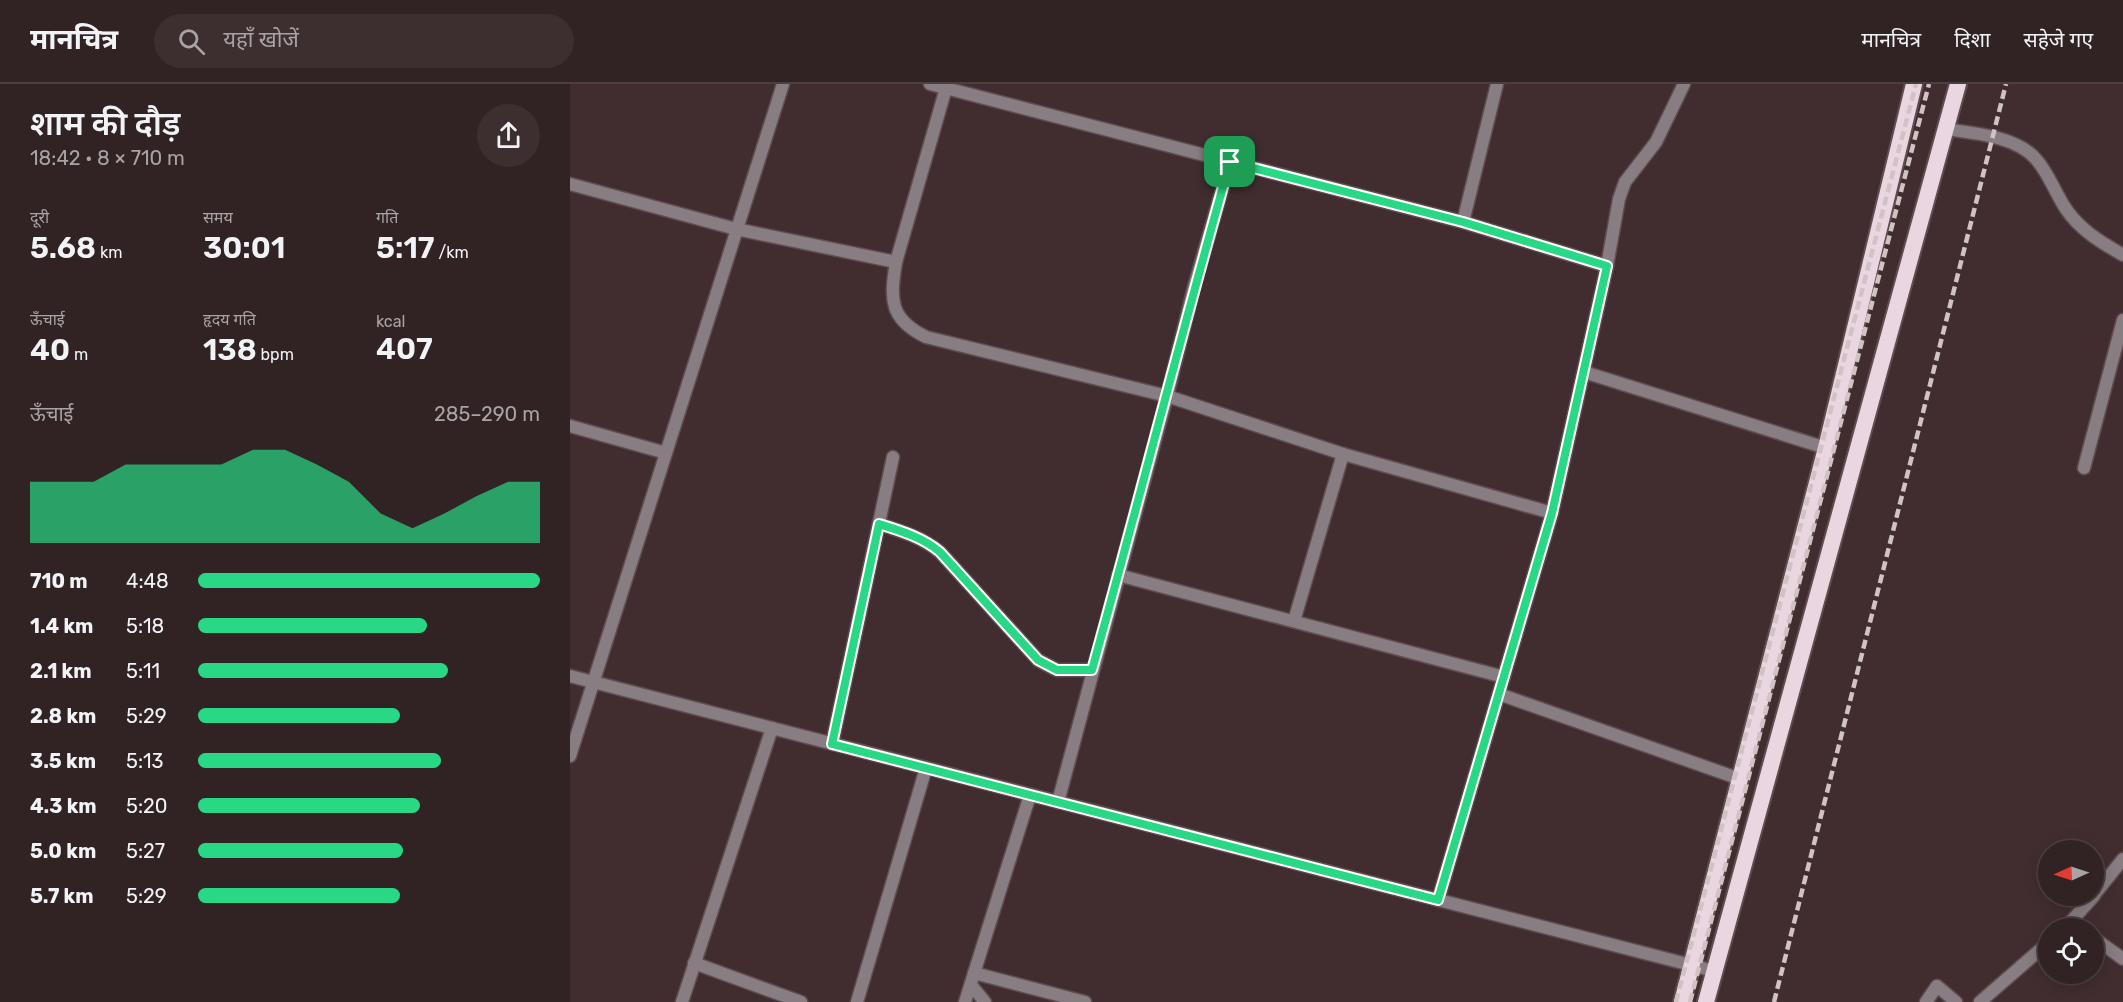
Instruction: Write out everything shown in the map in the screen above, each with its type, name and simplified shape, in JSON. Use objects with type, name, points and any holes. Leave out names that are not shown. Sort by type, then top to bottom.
[{"type":"highway","points":[[1682,1002],[1826,448],[1914,84]]},
{"type":"highway","points":[[1706,1002],[1958,84]]},
{"type":"street","points":[[570,756],[783,84]]},
{"type":"street","points":[[930,84],[1463,222],[1607,266]]},
{"type":"street","points":[[1463,222],[1497,84]]},
{"type":"street","points":[[1438,900],[1552,513],[1607,266],[1619,199],[1625,182],[1656,142],[1684,84]]},
{"type":"street","points":[[946,88],[896,262],[893,285],[895,311],[902,320],[919,333],[926,337],[1167,396],[1343,454],[1552,513]]},
{"type":"street","points":[[1945,129],[1993,136],[2012,143],[2034,157],[2052,182],[2066,210],[2088,233],[2123,255]]},
{"type":"street","points":[[1058,802],[1194,287],[1230,162]]},
{"type":"street","points":[[570,184],[736,230],[896,262]]},
{"type":"street","points":[[2084,468],[2123,320]]},
{"type":"street","points":[[1584,372],[1826,448]]},
{"type":"street","points":[[570,426],[666,453]]},
{"type":"street","points":[[1294,621],[1343,454]]},
{"type":"street","points":[[832,744],[893,457]]},
{"type":"street","points":[[879,524],[909,533],[940,552],[1038,660],[1057,670],[1092,670]]},
{"type":"street","points":[[1119,574],[1503,677]]},
{"type":"street","points":[[570,676],[1714,971]]},
{"type":"street","points":[[1499,694],[1740,779]]},
{"type":"street","points":[[682,1002],[772,728]]},
{"type":"street","points":[[857,1002],[926,768]]},
{"type":"street","points":[[965,1002],[1030,795]]},
{"type":"street","points":[[2104,883],[2123,859]]},
{"type":"street","points":[[2104,945],[2123,959]]},
{"type":"street","points":[[1980,1002],[2038,952]]},
{"type":"street","points":[[694,963],[801,1002]]},
{"type":"street","points":[[972,979],[985,1002]]},
{"type":"street","points":[[972,979],[1085,1002]]},
{"type":"street","points":[[1926,1002],[1937,986],[1956,1002]]},
{"type":"railway","points":[[1676,1002],[1916,84]]},
{"type":"railway","points":[[1690,1002],[1929,84]]},
{"type":"railway","points":[[1774,1002],[2006,84]]},
{"type":"route","points":[[1230,162],[1463,222],[1607,266],[1552,513],[1438,900],[832,744],[879,524],[909,533],[940,552],[1038,660],[1057,670],[1092,670],[1167,396],[1194,287],[1230,162]]}]
